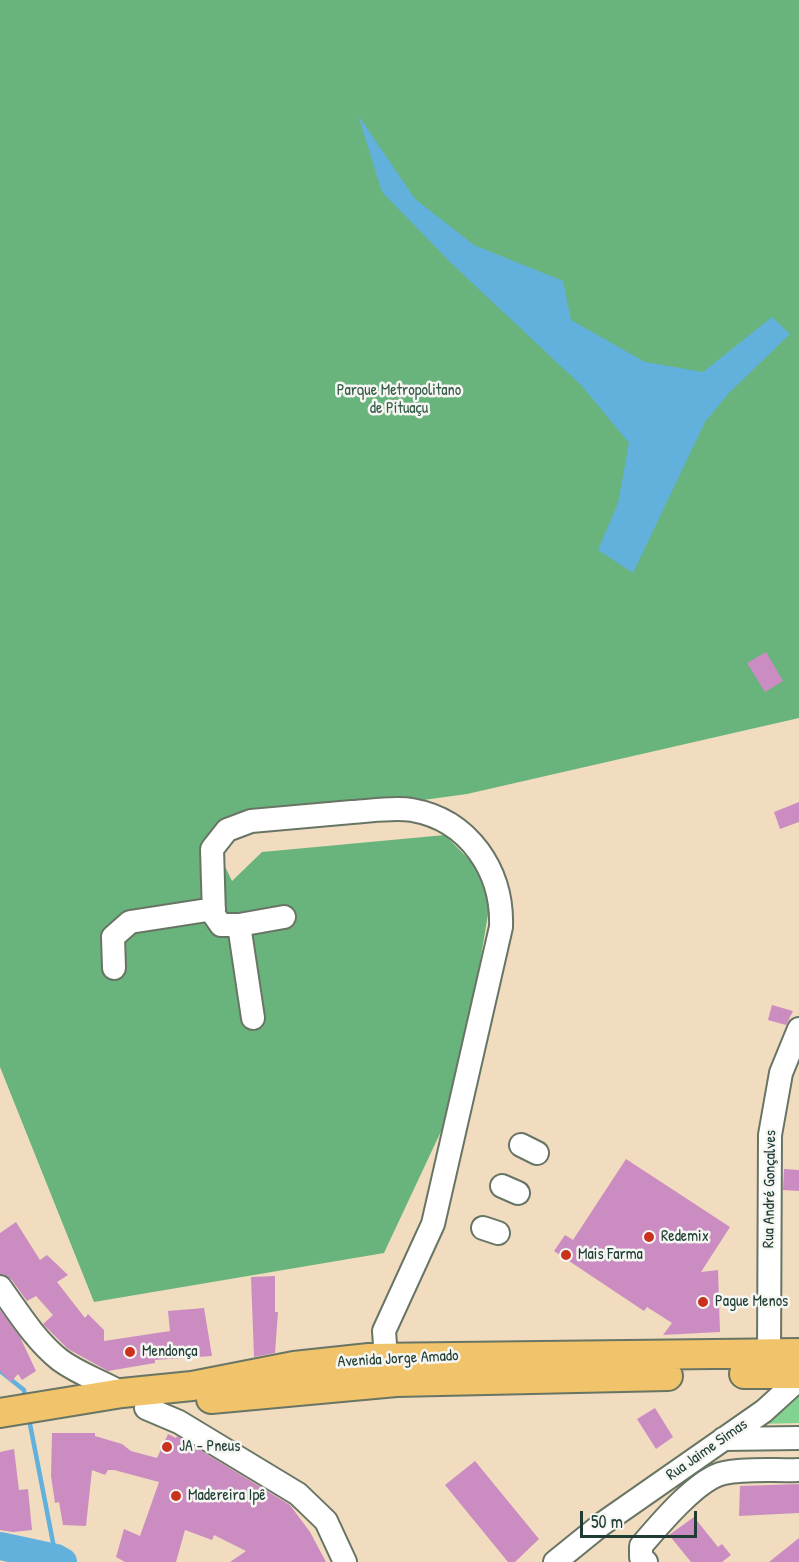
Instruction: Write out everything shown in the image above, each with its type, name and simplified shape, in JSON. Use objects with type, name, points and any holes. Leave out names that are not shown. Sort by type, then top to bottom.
[{"type":"main road","points":[[350,1373],[353,1352],[385,1338],[455,1338],[498,1355]]},
{"type":"main road","name":"Avenida Jorge Amado","points":[[350,1373],[498,1355],[799,1353]]},
{"type":"main road","name":"Avenida Jorge Amado","points":[[0,1413],[146,1408],[294,1366],[396,1382],[799,1374]]},
{"type":"main road","name":"Avenida Jorge Amado","points":[[0,1429],[122,1393],[194,1393]]},
{"type":"street","points":[[284,917],[239,926],[221,925],[214,909],[212,849],[227,830],[251,821],[410,809],[442,820],[464,834],[483,855],[498,890],[501,927],[433,1224],[385,1338]]},
{"type":"street","points":[[114,968],[113,937],[130,922],[214,909]]},
{"type":"street","points":[[239,926],[253,1018]]},
{"type":"street","name":"Rua André Gonçalves","points":[[769,1354],[770,1135],[781,1073],[799,1029]]},
{"type":"street","points":[[0,1287],[47,1348],[90,1378],[122,1393]]},
{"type":"street","name":"Rua Jaime Simas","points":[[555,1562],[602,1524],[764,1411],[799,1379]]},
{"type":"street","points":[[146,1408],[178,1422],[268,1474],[310,1503],[333,1533],[345,1562]]},
{"type":"street","points":[[723,1439],[799,1438]]},
{"type":"street","points":[[646,1562],[641,1557],[641,1546],[704,1481],[723,1473],[736,1471],[799,1470]]},
{"type":"green space","name":"Parque Metropolitano de Pituaçu","points":[[0,0],[799,0],[799,718],[467,794],[248,824],[219,854],[232,881],[262,852],[445,835],[493,884],[458,1095],[384,1253],[94,1302],[0,1067]]},
{"type":"green space","points":[[799,1388],[799,1423],[756,1424]]},
{"type":"water","points":[[358,115],[415,199],[474,245],[563,281],[571,320],[645,362],[703,372],[772,317],[790,334],[728,394],[705,422],[633,573],[598,550],[618,503],[629,443],[582,386],[451,263],[382,192]]},
{"type":"building","points":[[766,652],[783,681],[765,692],[747,663]]},
{"type":"building","points":[[799,802],[799,822],[780,829],[774,812]]},
{"type":"building","points":[[772,1005],[793,1011],[786,1025],[768,1020]]},
{"type":"building","name":"Redemix","points":[[626,1159],[730,1227],[701,1272],[718,1270],[720,1332],[663,1335],[672,1323],[647,1307],[644,1311],[554,1251],[565,1235],[573,1240]]},
{"type":"building","points":[[784,1169],[799,1170],[799,1191],[783,1190]]},
{"type":"building","points":[[16,1222],[40,1260],[47,1255],[68,1275],[57,1282],[85,1318],[88,1314],[104,1330],[104,1341],[170,1331],[168,1311],[204,1308],[212,1356],[155,1360],[155,1363],[108,1371],[68,1349],[43,1324],[53,1315],[36,1296],[27,1301],[11,1279],[0,1274],[0,1233]]},
{"type":"building","points":[[275,1276],[275,1312],[278,1312],[275,1353],[254,1357],[251,1277]]},
{"type":"building","points":[[0,1310],[20,1337],[36,1371],[22,1380],[18,1374],[11,1382],[0,1371]]},
{"type":"building","points":[[655,1408],[673,1437],[656,1449],[637,1419]]},
{"type":"building","points":[[52,1433],[95,1433],[95,1436],[122,1444],[131,1451],[157,1458],[168,1434],[176,1438],[177,1436],[290,1505],[310,1532],[326,1562],[230,1562],[246,1551],[214,1535],[212,1540],[185,1530],[176,1562],[125,1562],[116,1557],[124,1529],[140,1536],[159,1482],[114,1470],[108,1470],[105,1475],[92,1470],[86,1526],[63,1525],[59,1502],[55,1503],[51,1476]]},
{"type":"building","points":[[14,1449],[19,1490],[28,1489],[32,1530],[13,1532],[0,1530],[0,1452]]},
{"type":"building","points":[[475,1461],[539,1539],[515,1562],[508,1562],[445,1485]]},
{"type":"building","points":[[799,1484],[799,1513],[739,1516],[740,1486]]},
{"type":"building","points":[[694,1517],[718,1547],[722,1544],[731,1555],[722,1562],[691,1562],[669,1535]]},
{"type":"building","points":[[799,1538],[799,1562],[769,1562]]},
{"type":"waterway","points":[[0,1371],[24,1390],[25,1399]]},
{"type":"waterway","points":[[29,1419],[56,1558]]},
{"type":"waterway","points":[[0,1546],[56,1558],[63,1562]]},
{"type":"place","name":"Redemix","points":[[649,1237]]},
{"type":"place","name":"Mais Farma","points":[[566,1255]]},
{"type":"place","name":"Pague Menos","points":[[703,1302]]},
{"type":"place","name":"Mendonça","points":[[130,1352]]},
{"type":"place","name":"JA - Pneus","points":[[167,1447]]},
{"type":"place","name":"Madereira Ipê","points":[[176,1496]]}]
